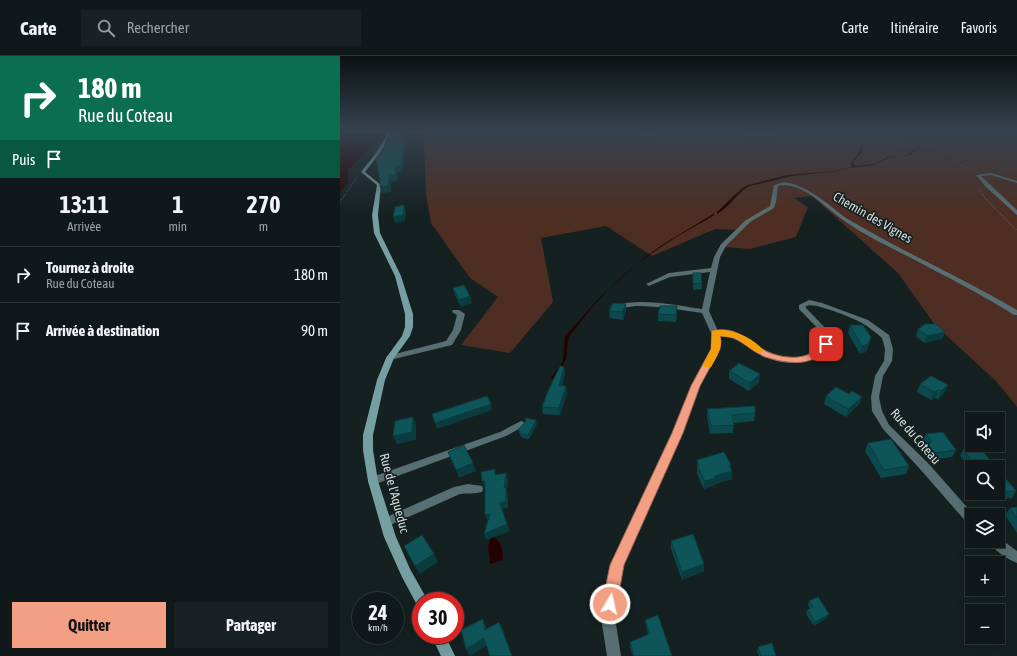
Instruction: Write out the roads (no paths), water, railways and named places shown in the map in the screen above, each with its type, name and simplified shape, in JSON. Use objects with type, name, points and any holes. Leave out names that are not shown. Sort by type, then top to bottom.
[{"type":"street","name":"Rue de l'Aqueduc","points":[[373,159],[363,172],[367,177],[376,180],[379,185],[375,215],[377,232],[398,276],[409,314],[409,327],[406,336],[390,358],[381,380],[368,435],[368,450],[373,481],[390,537],[406,573],[417,592]]},
{"type":"street","points":[[1017,182],[991,174],[978,175],[1017,213]]},
{"type":"street","name":"Chemin des Vignes","points":[[705,310],[719,251],[723,245],[748,221],[772,207],[774,202],[775,187],[779,183],[784,182],[809,192],[846,220],[990,295],[1017,313]]},
{"type":"street","points":[[649,284],[669,275],[714,270]]},
{"type":"street","name":"Rue du Coteau","points":[[715,333],[729,333],[739,336],[765,354],[775,358],[789,360],[805,359],[819,353],[826,344],[829,336],[803,309],[802,305],[809,302],[820,304],[866,322],[886,337],[889,349],[888,360],[879,376],[875,397],[877,412],[886,427],[924,466],[965,513]]},
{"type":"street","points":[[614,656],[608,618],[611,590],[617,565],[677,433],[696,386],[716,349],[717,341],[705,310],[692,310],[675,306],[634,304],[617,306]]},
{"type":"street","points":[[390,358],[449,343],[457,330],[461,314],[456,312]]},
{"type":"street","points":[[373,481],[503,434],[521,424]]},
{"type":"street","points":[[386,522],[458,490],[478,488]]},
{"type":"street","points":[[1003,548],[1017,557]]},
{"type":"street","points":[[442,644],[448,656]]}]
